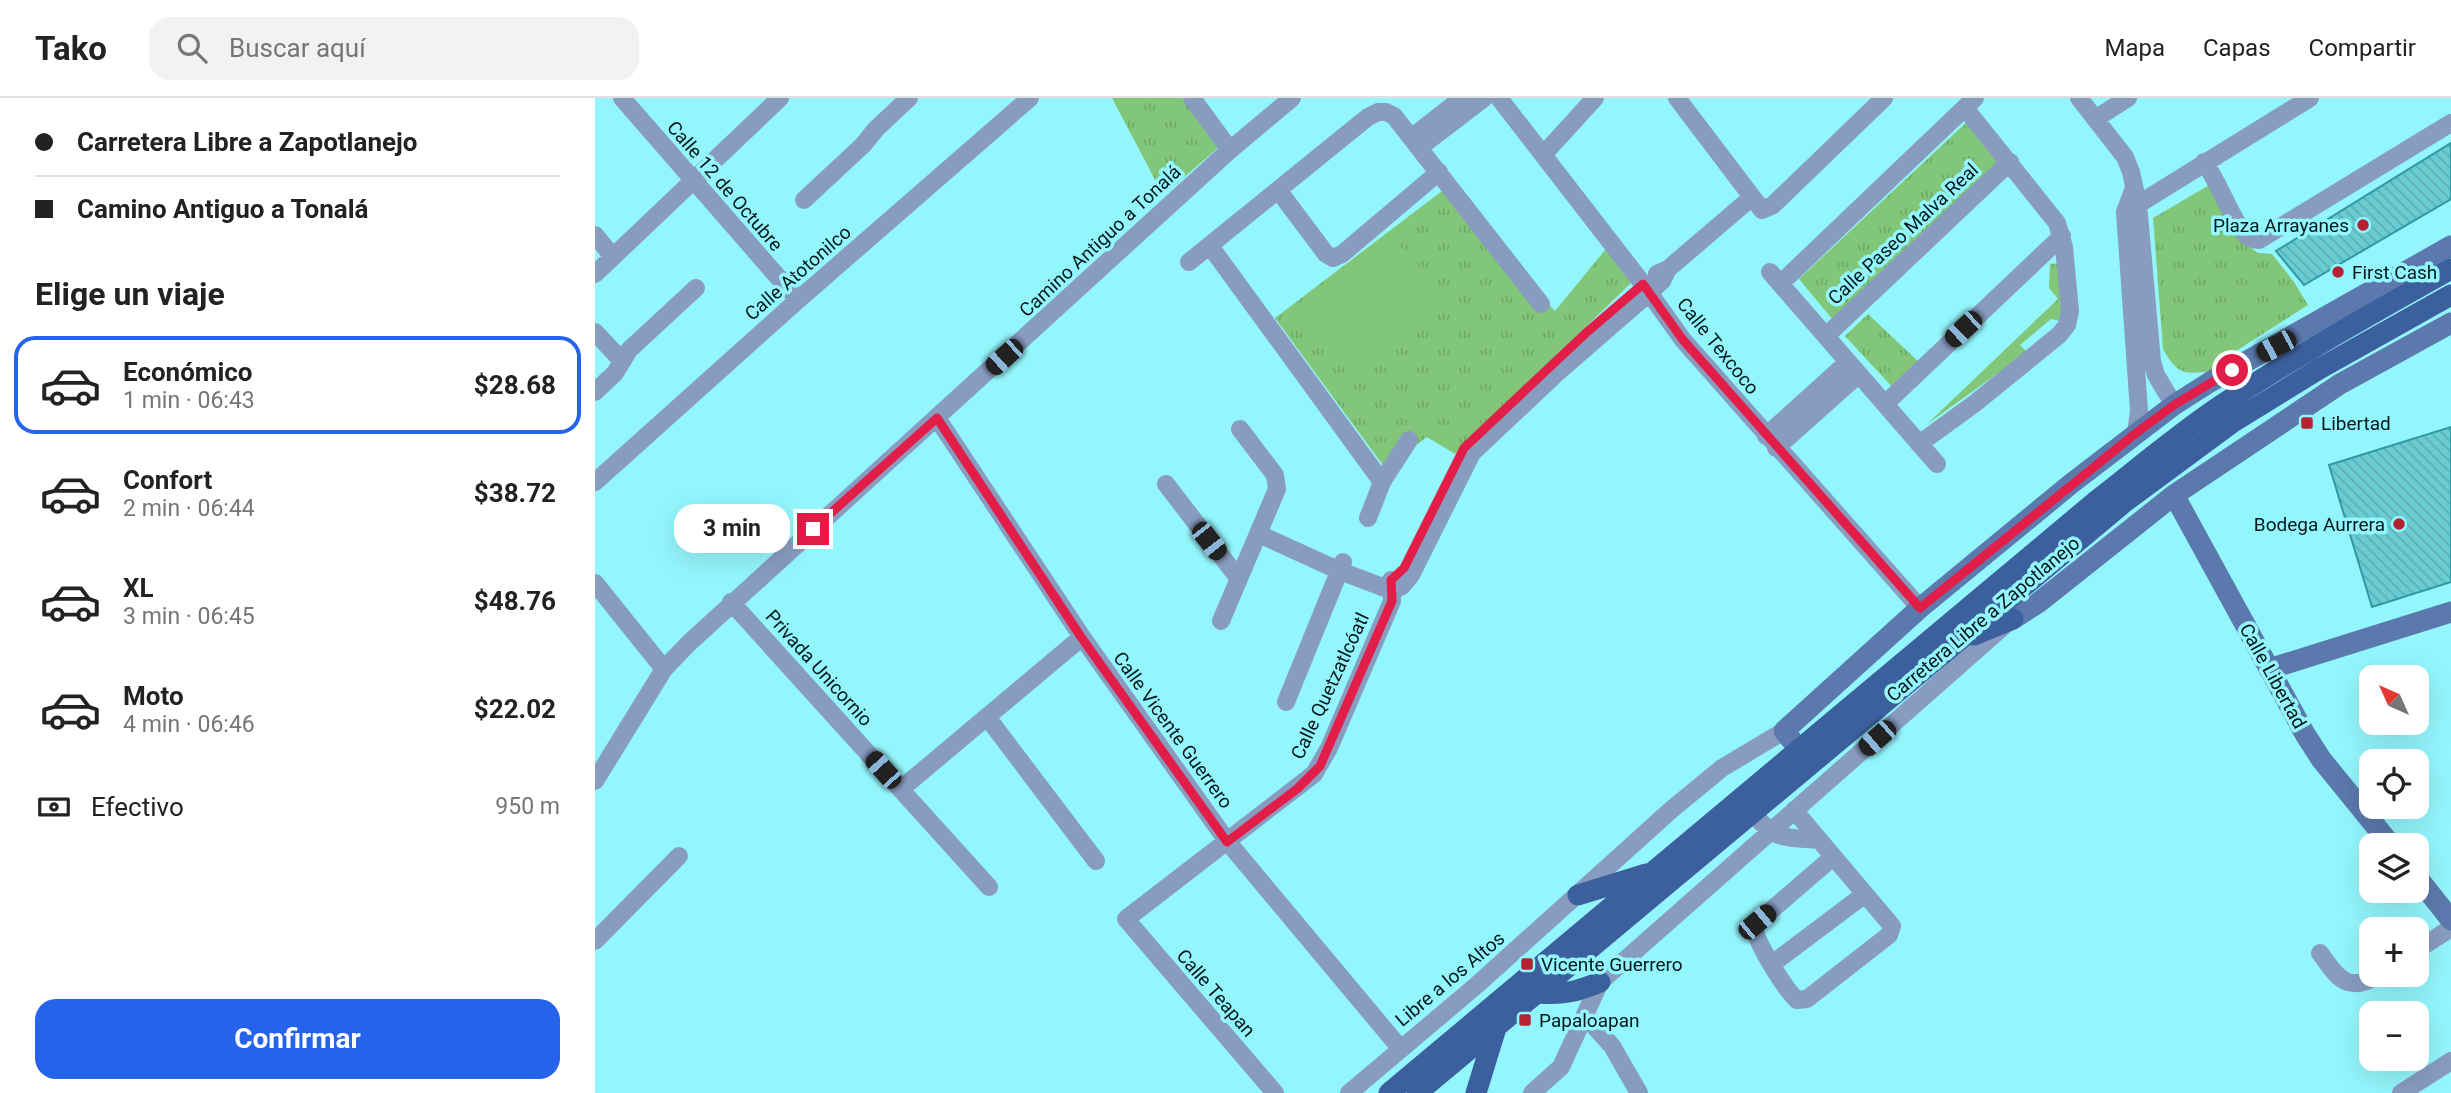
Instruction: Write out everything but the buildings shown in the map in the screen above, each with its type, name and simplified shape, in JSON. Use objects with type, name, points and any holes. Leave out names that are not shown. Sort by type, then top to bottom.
[{"type":"main road","name":"Carretera Libre a Zapotlanejo","points":[[1417,1093],[1494,1017],[1655,871],[2097,501],[2219,407],[2451,269]]},
{"type":"main road","name":"Carretera Libre a Zapotlanejo","points":[[1389,1093],[1494,1017],[1538,993],[2126,500],[2233,422],[2309,352],[2451,295]]},
{"type":"main road","points":[[1953,645],[2013,619]]},
{"type":"main road","points":[[1578,895],[1655,871]]},
{"type":"main road","points":[[1538,993],[1562,995],[1600,982]]},
{"type":"main road","points":[[1476,1093],[1494,1017]]},
{"type":"street","name":"Calle 12 de Octubre","points":[[622,98],[797,300]]},
{"type":"street","points":[[595,274],[780,98]]},
{"type":"street","points":[[804,200],[908,98]]},
{"type":"street","name":"Calle Atotonilco","points":[[595,482],[797,300],[1030,98]]},
{"type":"street","name":"Camino Antiguo a Tonalá","points":[[595,781],[664,669],[731,603],[1230,150],[1292,98]]},
{"type":"street","points":[[1415,142],[1462,98]]},
{"type":"street","points":[[1415,142],[1485,98]]},
{"type":"street","name":"Calle Texcoco","points":[[1499,98],[1683,340],[1920,608]]},
{"type":"street","points":[[1543,155],[1595,98]]},
{"type":"street","points":[[1677,98],[1751,198],[1759,208],[1766,210],[1884,98]]},
{"type":"street","points":[[1857,98],[1869,113]]},
{"type":"street","points":[[2079,98],[2125,157],[2152,361],[2156,375],[2174,405]]},
{"type":"street","points":[[2095,119],[2129,98]]},
{"type":"street","points":[[2132,201],[2204,162],[2310,98]]},
{"type":"street","points":[[1197,100],[1230,150]]},
{"type":"street","name":"Calle Paseo Malva Real","points":[[1919,444],[1974,404],[2063,330],[2070,311],[2062,236],[2057,223],[2010,162],[1970,103],[1775,278],[1919,444],[1937,464]]},
{"type":"street","points":[[1189,262],[1369,117],[1378,112],[1386,112],[1394,116],[1415,142],[1541,304]]},
{"type":"street","points":[[2204,162],[2244,233],[2253,240],[2259,240],[2451,123]]},
{"type":"street","name":"Calle Paseo Malva Real","points":[[1826,336],[2010,162]]},
{"type":"street","points":[[1279,190],[1326,254],[1333,258],[1342,254],[1439,172]]},
{"type":"street","name":"Calle Quetzatlcóatl","points":[[1126,919],[1297,789],[1320,766],[1392,601],[1392,585],[1404,568],[1464,448],[1587,332],[1646,288],[1751,198]]},
{"type":"street","points":[[2132,201],[2139,411],[2136,433]]},
{"type":"street","points":[[595,235],[613,257]]},
{"type":"street","points":[[1885,404],[2062,236]]},
{"type":"street","points":[[1210,246],[1382,482]]},
{"type":"street","name":"Carretera Libre a Zapotlanejo","points":[[1784,731],[1920,608],[2174,405],[2210,382],[2309,352],[2451,246]]},
{"type":"street","points":[[595,392],[615,373],[629,350],[696,288]]},
{"type":"street","name":"Carretera Libre a Zapotlanejo","points":[[2013,619],[2038,603],[2174,495],[2330,390],[2451,323]]},
{"type":"street","points":[[595,332],[622,361]]},
{"type":"street","points":[[2309,352],[2330,390]]},
{"type":"street","points":[[1771,442],[1853,368]]},
{"type":"street","name":"Calle Vicente Guerrero","points":[[937,418],[1081,637],[1227,842],[1400,1048]]},
{"type":"street","points":[[1221,621],[1276,495],[1277,482],[1240,429]]},
{"type":"street","points":[[1368,518],[1382,482],[1409,440]]},
{"type":"street","points":[[1166,484],[1239,579]]},
{"type":"street","name":"Calle Libertad","points":[[2174,495],[2321,759],[2381,833]]},
{"type":"street","points":[[1261,529],[1342,566],[1392,585]]},
{"type":"street","points":[[1286,702],[1342,566]]},
{"type":"street","points":[[595,583],[664,669]]},
{"type":"street","name":"Privada Unicornio","points":[[731,603],[989,887]]},
{"type":"street","points":[[2269,669],[2451,612]]},
{"type":"street","points":[[1532,1093],[1560,1067],[1600,982],[2013,619]]},
{"type":"street","points":[[901,789],[1081,637]]},
{"type":"street","points":[[987,717],[1096,861]]},
{"type":"street","points":[[1784,731],[1800,750]]},
{"type":"street","name":"Libre a los Altos","points":[[1349,1093],[1478,984],[1671,810],[1712,777],[1784,731]]},
{"type":"street","points":[[1794,810],[1890,921],[1892,931],[1802,1001],[1794,996],[1772,964],[1755,933],[1754,925],[1833,857]]},
{"type":"street","points":[[1751,812],[1769,832],[1789,838],[1818,840]]},
{"type":"street","points":[[595,942],[679,856]]},
{"type":"street","points":[[2429,892],[2451,920]]},
{"type":"street","points":[[1772,964],[1865,894]]},
{"type":"street","name":"Calle Teapan","points":[[1126,919],[1275,1093]]},
{"type":"street","points":[[2429,942],[2451,928]]},
{"type":"street","points":[[2320,953],[2344,982],[2359,983]]},
{"type":"street","points":[[1478,984],[1494,1017]]},
{"type":"street","points":[[1585,1016],[1612,1046],[1639,1093]]},
{"type":"street","points":[[2401,1093],[2451,1061]]},
{"type":"green space","points":[[1112,98],[1182,98],[1218,148],[1163,195]]},
{"type":"green space","points":[[1970,119],[2006,162],[1834,321],[1799,279]]},
{"type":"green space","points":[[2211,184],[2246,244],[2258,253],[2272,254],[2308,305],[2225,358],[2218,370],[2191,373],[2174,365],[2163,349],[2153,218]]},
{"type":"green space","points":[[1442,191],[1555,311],[1610,244],[1635,279],[1455,454],[1427,437],[1385,468],[1275,318]]},
{"type":"green space","points":[[1390,235],[1441,291],[1352,370],[1304,312]]},
{"type":"green space","points":[[2061,263],[2064,322],[2051,319],[2020,345],[2027,352],[1926,425],[2058,299],[2049,288],[2050,264]]},
{"type":"green space","points":[[1868,314],[1921,364],[1895,390],[1845,336]]},
{"type":"place","name":"Plaza Arrayanes","points":[[2363,225]]},
{"type":"place","name":"First Cash","points":[[2338,272]]},
{"type":"place","name":"Libertad","points":[[2307,423]]},
{"type":"place","name":"Bodega Aurrera","points":[[2399,524]]},
{"type":"place","name":"Vicente Guerrero","points":[[1527,964]]},
{"type":"place","name":"Papaloapan","points":[[1525,1020]]},
{"type":"route","points":[[813,529],[937,418],[1081,637],[1227,842],[1307,781],[1320,766],[1392,601],[1394,595],[1391,580],[1404,568],[1459,454],[1587,332],[1643,284],[1683,340],[1732,398],[1920,608],[2136,433],[2174,405],[2232,370]]}]
